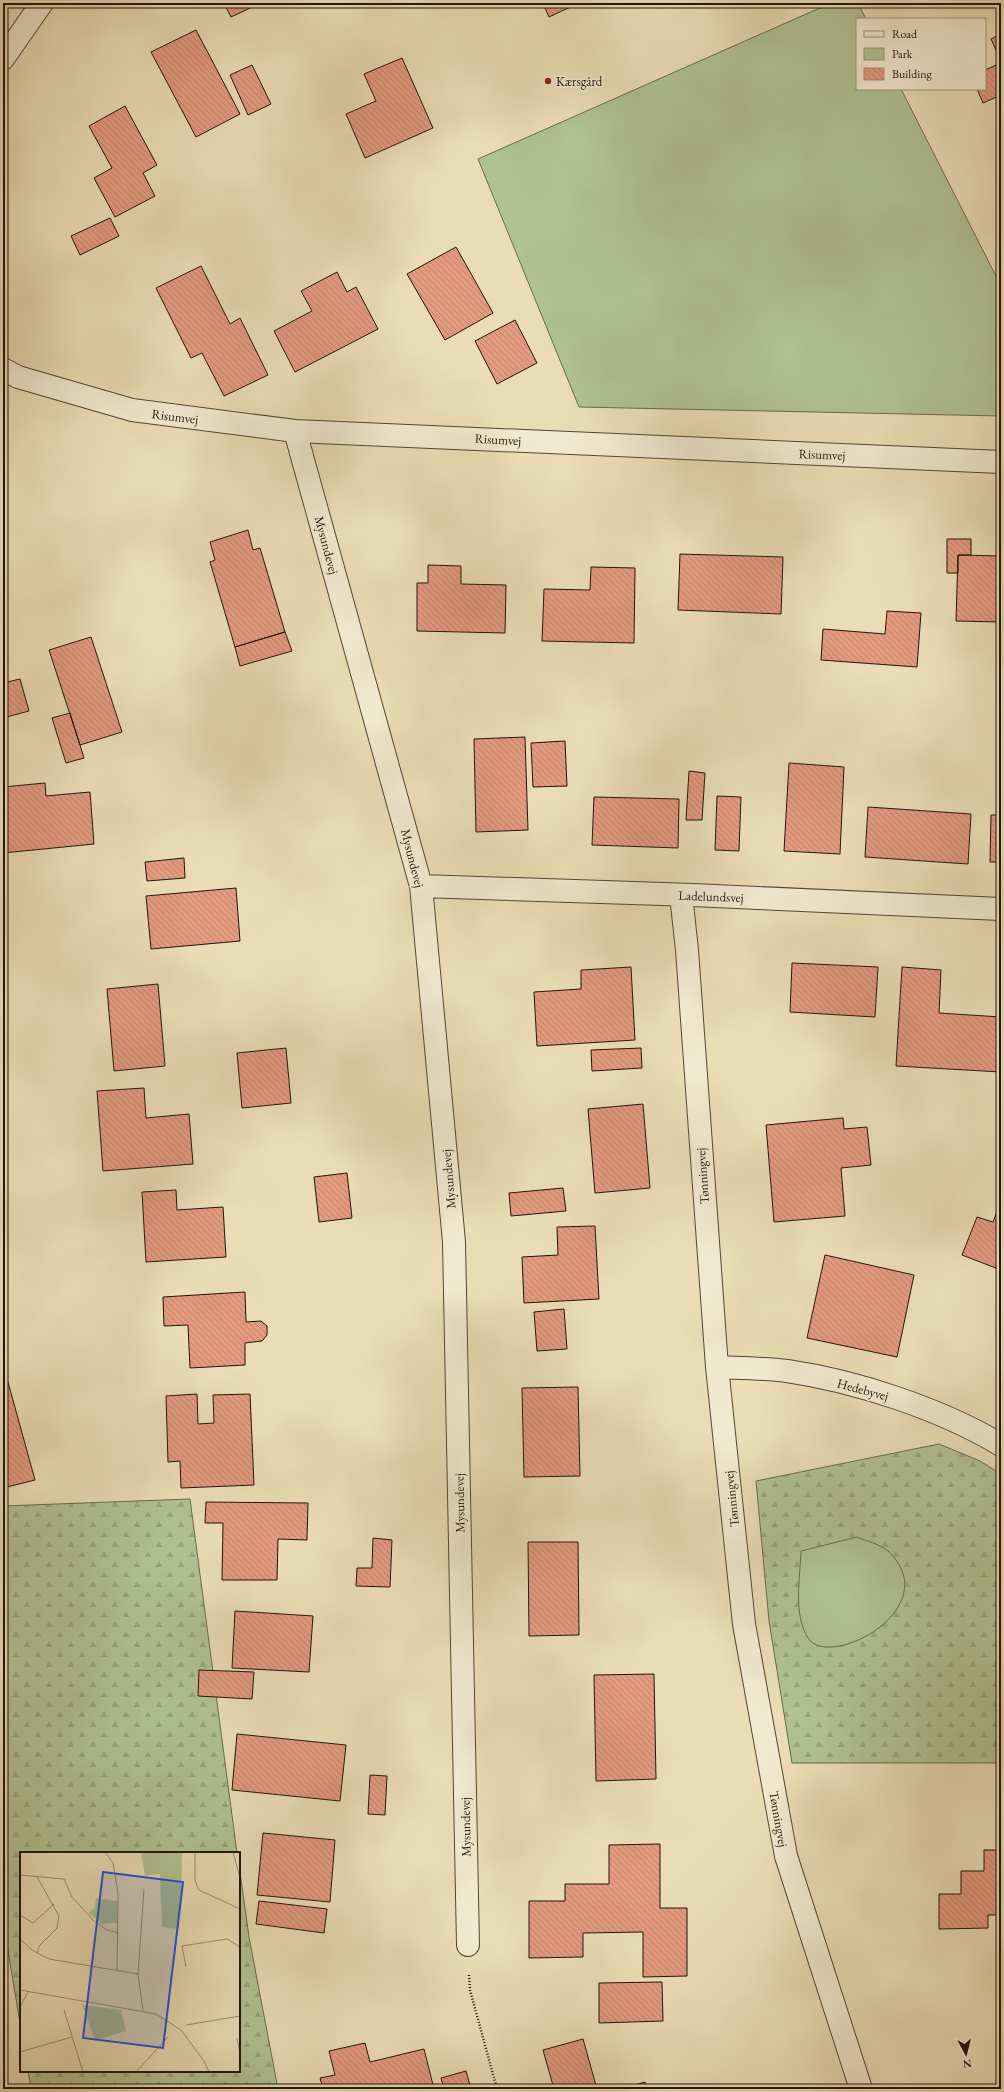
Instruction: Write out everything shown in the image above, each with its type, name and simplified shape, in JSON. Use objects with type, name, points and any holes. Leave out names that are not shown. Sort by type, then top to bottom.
[{"type":"street","points":[[3,59],[42,3]]},
{"type":"street","name":"Risumvej","points":[[3,369],[18,376],[132,410],[295,431],[1001,462]]},
{"type":"street","name":"Mysundevej","points":[[295,431],[421,886],[454,1242],[468,1945]]},
{"type":"street","name":"Ladelundsvej","points":[[421,886],[681,895],[1001,909]]},
{"type":"street","name":"Tønningvej","points":[[681,895],[687,950],[717,1367],[744,1624],[786,1856],[861,2089]]},
{"type":"street","name":"Hedebyvej","points":[[717,1367],[787,1371],[870,1388],[974,1429],[1001,1445]]},
{"type":"path","points":[[468,1945],[470,1990],[497,2089]]},
{"type":"green space","points":[[831,3],[858,3],[866,18],[856,18],[856,90],[902,90],[1001,286],[1001,416],[579,407],[478,159]]},
{"type":"green space","points":[[939,1444],[980,1461],[1001,1474],[1001,1763],[792,1763],[769,1621],[756,1481]]},
{"type":"green space","points":[[190,1499],[237,1852],[20,1852],[20,2023],[3,1921],[3,1506]]},
{"type":"green space","points":[[857,1537],[888,1551],[903,1572],[904,1593],[895,1612],[878,1628],[858,1640],[838,1646],[820,1646],[808,1638],[803,1629],[800,1618],[798,1596],[801,1551]]},
{"type":"green space","points":[[240,1872],[249,1937],[278,2089],[31,2089],[28,2072],[240,2072]]},
{"type":"building","points":[[224,3],[261,3],[231,17]]},
{"type":"building","points":[[543,3],[579,3],[549,17]]},
{"type":"building","points":[[196,30],[240,114],[196,137],[151,52]]},
{"type":"building","points":[[1001,34],[1001,61],[991,39]]},
{"type":"building","points":[[402,58],[433,128],[365,158],[346,114],[376,101],[364,74]]},
{"type":"building","points":[[1001,63],[1001,95],[983,103],[977,90],[986,90],[986,70]]},
{"type":"building","points":[[252,65],[271,104],[248,115],[230,75]]},
{"type":"building","points":[[125,106],[157,165],[143,173],[155,196],[115,217],[94,178],[112,168],[89,126]]},
{"type":"building","points":[[110,218],[119,236],[80,255],[71,236]]},
{"type":"building","points":[[456,247],[493,313],[445,340],[407,274]]},
{"type":"building","points":[[201,266],[230,324],[240,318],[268,375],[224,396],[202,353],[191,358],[156,288]]},
{"type":"building","points":[[337,272],[347,292],[356,287],[378,329],[295,372],[274,331],[312,311],[301,291]]},
{"type":"building","points":[[515,320],[537,363],[497,384],[475,341]]},
{"type":"building","points":[[248,530],[253,550],[260,548],[285,632],[235,647],[210,562],[215,560],[210,542]]},
{"type":"building","points":[[947,539],[971,539],[971,555],[958,555],[958,573],[947,573]]},
{"type":"building","points":[[680,554],[783,557],[781,614],[678,610]]},
{"type":"building","points":[[958,555],[1001,556],[1001,622],[956,621]]},
{"type":"building","points":[[428,565],[461,566],[461,584],[506,585],[505,633],[417,631],[417,583],[428,583]]},
{"type":"building","points":[[591,567],[635,568],[634,643],[542,641],[544,589],[590,590]]},
{"type":"building","points":[[887,611],[921,613],[917,667],[821,660],[823,629],[885,634]]},
{"type":"building","points":[[285,632],[292,651],[240,666],[235,647]]},
{"type":"building","points":[[91,637],[122,732],[80,745],[49,650]]},
{"type":"building","points":[[20,679],[29,711],[3,718],[3,683]]},
{"type":"building","points":[[70,713],[84,758],[66,763],[52,718]]},
{"type":"building","points":[[525,737],[528,830],[476,832],[474,739]]},
{"type":"building","points":[[565,741],[567,786],[533,787],[531,743]]},
{"type":"building","points":[[789,763],[844,767],[840,854],[784,851]]},
{"type":"building","points":[[689,771],[705,773],[702,820],[686,820]]},
{"type":"building","points":[[45,783],[46,796],[90,792],[94,844],[3,853],[3,787]]},
{"type":"building","points":[[717,796],[741,797],[739,851],[715,850]]},
{"type":"building","points":[[594,797],[679,799],[678,848],[592,845]]},
{"type":"building","points":[[868,807],[971,814],[968,864],[865,857]]},
{"type":"building","points":[[991,815],[1001,815],[1001,862],[990,862]]},
{"type":"building","points":[[184,858],[185,878],[147,881],[145,862]]},
{"type":"building","points":[[236,888],[240,941],[151,949],[146,896]]},
{"type":"building","points":[[792,963],[878,967],[875,1017],[790,1012]]},
{"type":"building","points":[[631,967],[635,1040],[537,1046],[534,992],[581,989],[581,970]]},
{"type":"building","points":[[902,967],[941,970],[939,1013],[1001,1017],[1001,1072],[896,1066]]},
{"type":"building","points":[[158,984],[165,1066],[114,1071],[107,989]]},
{"type":"building","points":[[286,1048],[291,1103],[242,1108],[237,1053]]},
{"type":"building","points":[[641,1048],[642,1068],[592,1071],[591,1050]]},
{"type":"building","points":[[144,1088],[146,1118],[189,1114],[193,1164],[103,1171],[97,1091]]},
{"type":"building","points":[[643,1104],[650,1188],[595,1193],[588,1109]]},
{"type":"building","points":[[843,1118],[844,1129],[867,1127],[871,1165],[841,1168],[845,1216],[774,1222],[766,1125]]},
{"type":"building","points":[[347,1173],[352,1218],[319,1222],[314,1177]]},
{"type":"building","points":[[563,1188],[566,1211],[511,1216],[509,1193]]},
{"type":"building","points":[[176,1190],[177,1210],[223,1207],[226,1257],[146,1262],[142,1192]]},
{"type":"building","points":[[1001,1201],[1001,1270],[962,1255],[977,1217],[993,1222]]},
{"type":"building","points":[[595,1226],[599,1299],[524,1303],[522,1257],[558,1255],[557,1227]]},
{"type":"building","points":[[825,1255],[914,1275],[897,1357],[807,1338]]},
{"type":"building","points":[[245,1292],[246,1322],[261,1321],[267,1326],[267,1335],[262,1341],[245,1343],[245,1365],[190,1368],[188,1325],[164,1326],[163,1297]]},
{"type":"building","points":[[564,1309],[567,1349],[537,1351],[534,1312]]},
{"type":"building","points":[[3,1364],[35,1480],[3,1488]]},
{"type":"building","points":[[578,1387],[580,1476],[524,1477],[522,1388]]},
{"type":"building","points":[[197,1394],[198,1424],[214,1423],[213,1395],[250,1394],[254,1485],[181,1488],[180,1461],[168,1462],[166,1396]]},
{"type":"building","points":[[206,1502],[308,1503],[307,1540],[278,1539],[277,1580],[222,1580],[223,1523],[205,1523]]},
{"type":"building","points":[[373,1538],[392,1540],[390,1587],[356,1586],[357,1568],[372,1568]]},
{"type":"building","points":[[528,1542],[578,1542],[579,1635],[529,1636]]},
{"type":"building","points":[[235,1611],[313,1616],[309,1672],[232,1668]]},
{"type":"building","points":[[199,1670],[254,1672],[252,1699],[198,1696]]},
{"type":"building","points":[[654,1674],[656,1779],[596,1781],[594,1675]]},
{"type":"building","points":[[237,1734],[346,1745],[340,1801],[232,1790]]},
{"type":"building","points":[[370,1775],[387,1776],[385,1815],[368,1814]]},
{"type":"building","points":[[263,1833],[335,1840],[330,1902],[257,1895]]},
{"type":"building","points":[[660,1844],[660,1908],[687,1908],[687,1976],[643,1977],[643,1932],[583,1933],[583,1957],[529,1958],[529,1901],[565,1901],[565,1884],[609,1884],[609,1845]]},
{"type":"building","points":[[984,1850],[1001,1850],[1001,1915],[988,1915],[988,1928],[939,1929],[939,1894],[961,1894],[961,1871],[984,1871]]},
{"type":"building","points":[[259,1901],[327,1909],[324,1933],[256,1924]]},
{"type":"building","points":[[662,1982],[663,2021],[599,2023],[599,1983]]},
{"type":"building","points":[[583,2039],[597,2089],[554,2089],[543,2050]]},
{"type":"building","points":[[365,2043],[370,2062],[424,2049],[434,2089],[323,2089],[320,2078],[335,2075],[329,2051]]},
{"type":"building","points":[[466,2071],[471,2089],[444,2089],[441,2078]]},
{"type":"building","points":[[645,2082],[647,2089],[621,2089]]},
{"type":"place","name":"Kærsgård","points":[[548,81]]}]
